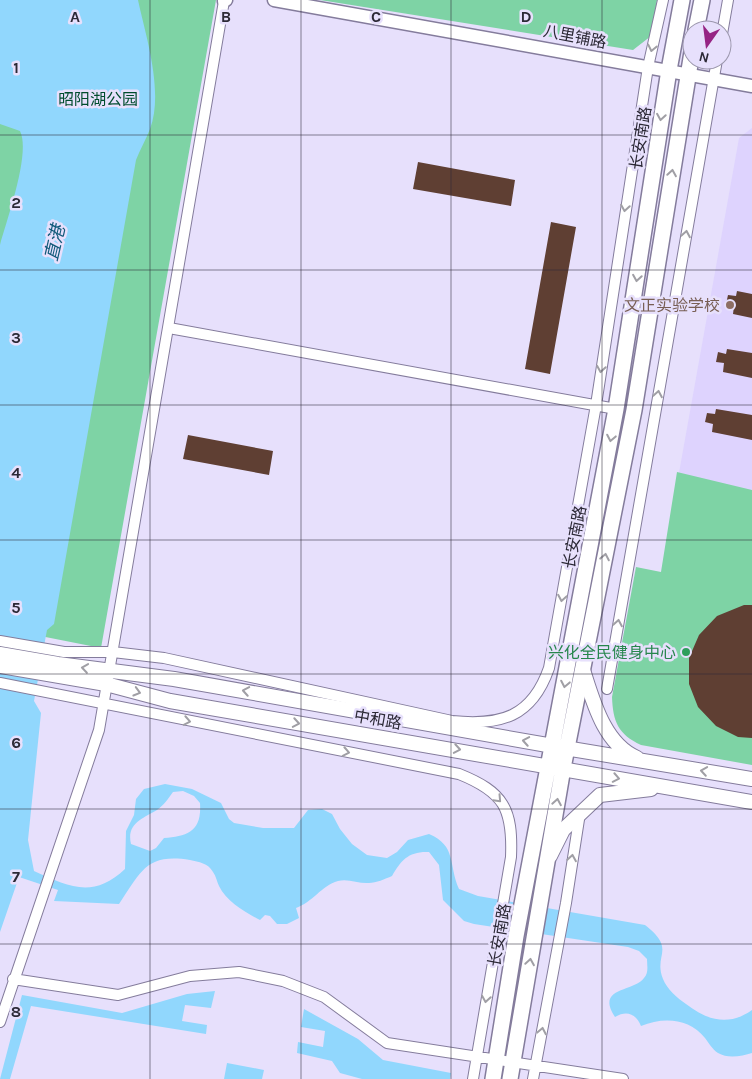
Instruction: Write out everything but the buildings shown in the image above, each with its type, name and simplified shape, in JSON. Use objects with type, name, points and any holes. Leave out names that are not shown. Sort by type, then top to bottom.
[{"type":"main road","name":"长安南路","points":[[493,1079],[523,900],[560,747],[669,70],[682,0]]},
{"type":"main road","points":[[698,20],[702,0]]},
{"type":"main road","name":"长安南路","points":[[560,747],[583,670],[634,410],[689,70]]},
{"type":"main road","name":"中和路","points":[[0,654],[59,664],[108,677],[170,701],[556,766],[663,788],[752,802]]},
{"type":"main road","name":"中和路","points":[[0,666],[59,664]]},
{"type":"main road","points":[[583,670],[600,719],[609,733],[631,755],[649,762]]},
{"type":"main road","name":"中和路","points":[[108,677],[184,680],[752,779]]},
{"type":"main road","name":"长安南路","points":[[510,1079],[546,865],[556,766]]},
{"type":"main road","points":[[546,865],[563,830],[600,795],[663,788]]},
{"type":"street","points":[[0,1022],[44,887],[99,730],[225,0]]},
{"type":"street","name":"八里铺路","points":[[274,0],[752,86]]},
{"type":"street","points":[[0,640],[59,664],[113,652],[164,658],[452,721],[477,724],[498,721],[517,713],[533,699],[543,687],[550,668],[596,405],[648,66],[663,0]]},
{"type":"street","points":[[724,20],[728,0]]},
{"type":"street","points":[[607,688],[715,70]]},
{"type":"street","points":[[169,328],[616,408]]},
{"type":"street","points":[[0,683],[54,692],[104,705],[459,774],[479,782],[506,807],[512,831],[505,892],[496,933],[473,1079]]},
{"type":"street","points":[[533,1079],[566,903],[580,813]]},
{"type":"street","points":[[13,979],[118,995],[190,976],[238,972],[282,980],[324,997],[388,1043],[536,1064],[623,1079]]},
{"type":"shaded area","name":"文正实验学校","points":[[752,128],[752,595],[661,573],[739,138]]},
{"type":"green space","name":"昭阳湖公园","points":[[0,0],[216,0],[101,648],[0,628]]},
{"type":"green space","points":[[320,0],[657,0],[651,36],[633,50]]},
{"type":"green space","name":"兴化全民健身中心","points":[[677,472],[752,490],[752,765],[641,745],[622,732],[614,714],[612,697],[636,567],[661,572]]},
{"type":"water","name":"昭阳湖公园","points":[[0,0],[138,0],[152,64],[155,98],[154,114],[150,129],[136,160],[54,624],[47,630],[34,701],[41,713],[28,840],[34,871],[58,882],[81,887],[102,884],[113,878],[125,869],[126,831],[134,815],[136,799],[144,789],[165,784],[192,789],[221,803],[229,819],[234,823],[263,828],[294,828],[308,810],[322,809],[332,814],[340,829],[352,844],[367,855],[387,858],[397,852],[408,840],[429,834],[444,844],[448,850],[459,889],[478,896],[645,925],[660,940],[662,952],[660,964],[663,979],[679,999],[694,1010],[718,1019],[735,1018],[752,1010],[752,1053],[735,1056],[722,1055],[714,1050],[699,1031],[684,1023],[658,1021],[641,1026],[631,1014],[615,1017],[610,1007],[610,1000],[613,995],[639,982],[647,974],[647,959],[639,951],[628,947],[464,921],[443,900],[439,865],[429,852],[411,855],[402,861],[392,876],[380,881],[365,883],[342,880],[332,883],[296,908],[299,918],[287,924],[277,924],[270,916],[265,915],[260,920],[243,910],[226,897],[209,867],[203,863],[190,860],[163,859],[154,862],[140,874],[119,904],[54,901],[58,890],[19,877],[0,932],[0,245],[17,186],[23,141],[20,131],[0,124]],"holes":[[[183,791],[194,796],[200,803],[200,813],[196,826],[191,831],[180,836],[164,838],[156,848],[150,851],[131,844],[131,831],[137,822],[159,808],[173,792]]]},
{"type":"water","points":[[215,991],[211,1008],[185,1005],[182,1021],[207,1025],[206,1034],[31,1006],[10,1079],[0,1079],[22,995],[122,1013],[187,994]]},
{"type":"water","points":[[304,1009],[358,1039],[383,1060],[451,1073],[450,1079],[362,1079],[340,1073],[332,1061],[297,1053],[298,1042],[323,1047],[325,1031],[301,1027]]},
{"type":"water","points":[[227,1063],[264,1070],[262,1079],[224,1079]]},
{"type":"place","name":"文正实验学校","points":[[730,305]]},
{"type":"place","name":"兴化全民健身中心","points":[[686,652]]},
{"type":"water label","name":"直港","points":[[55,243]]}]
